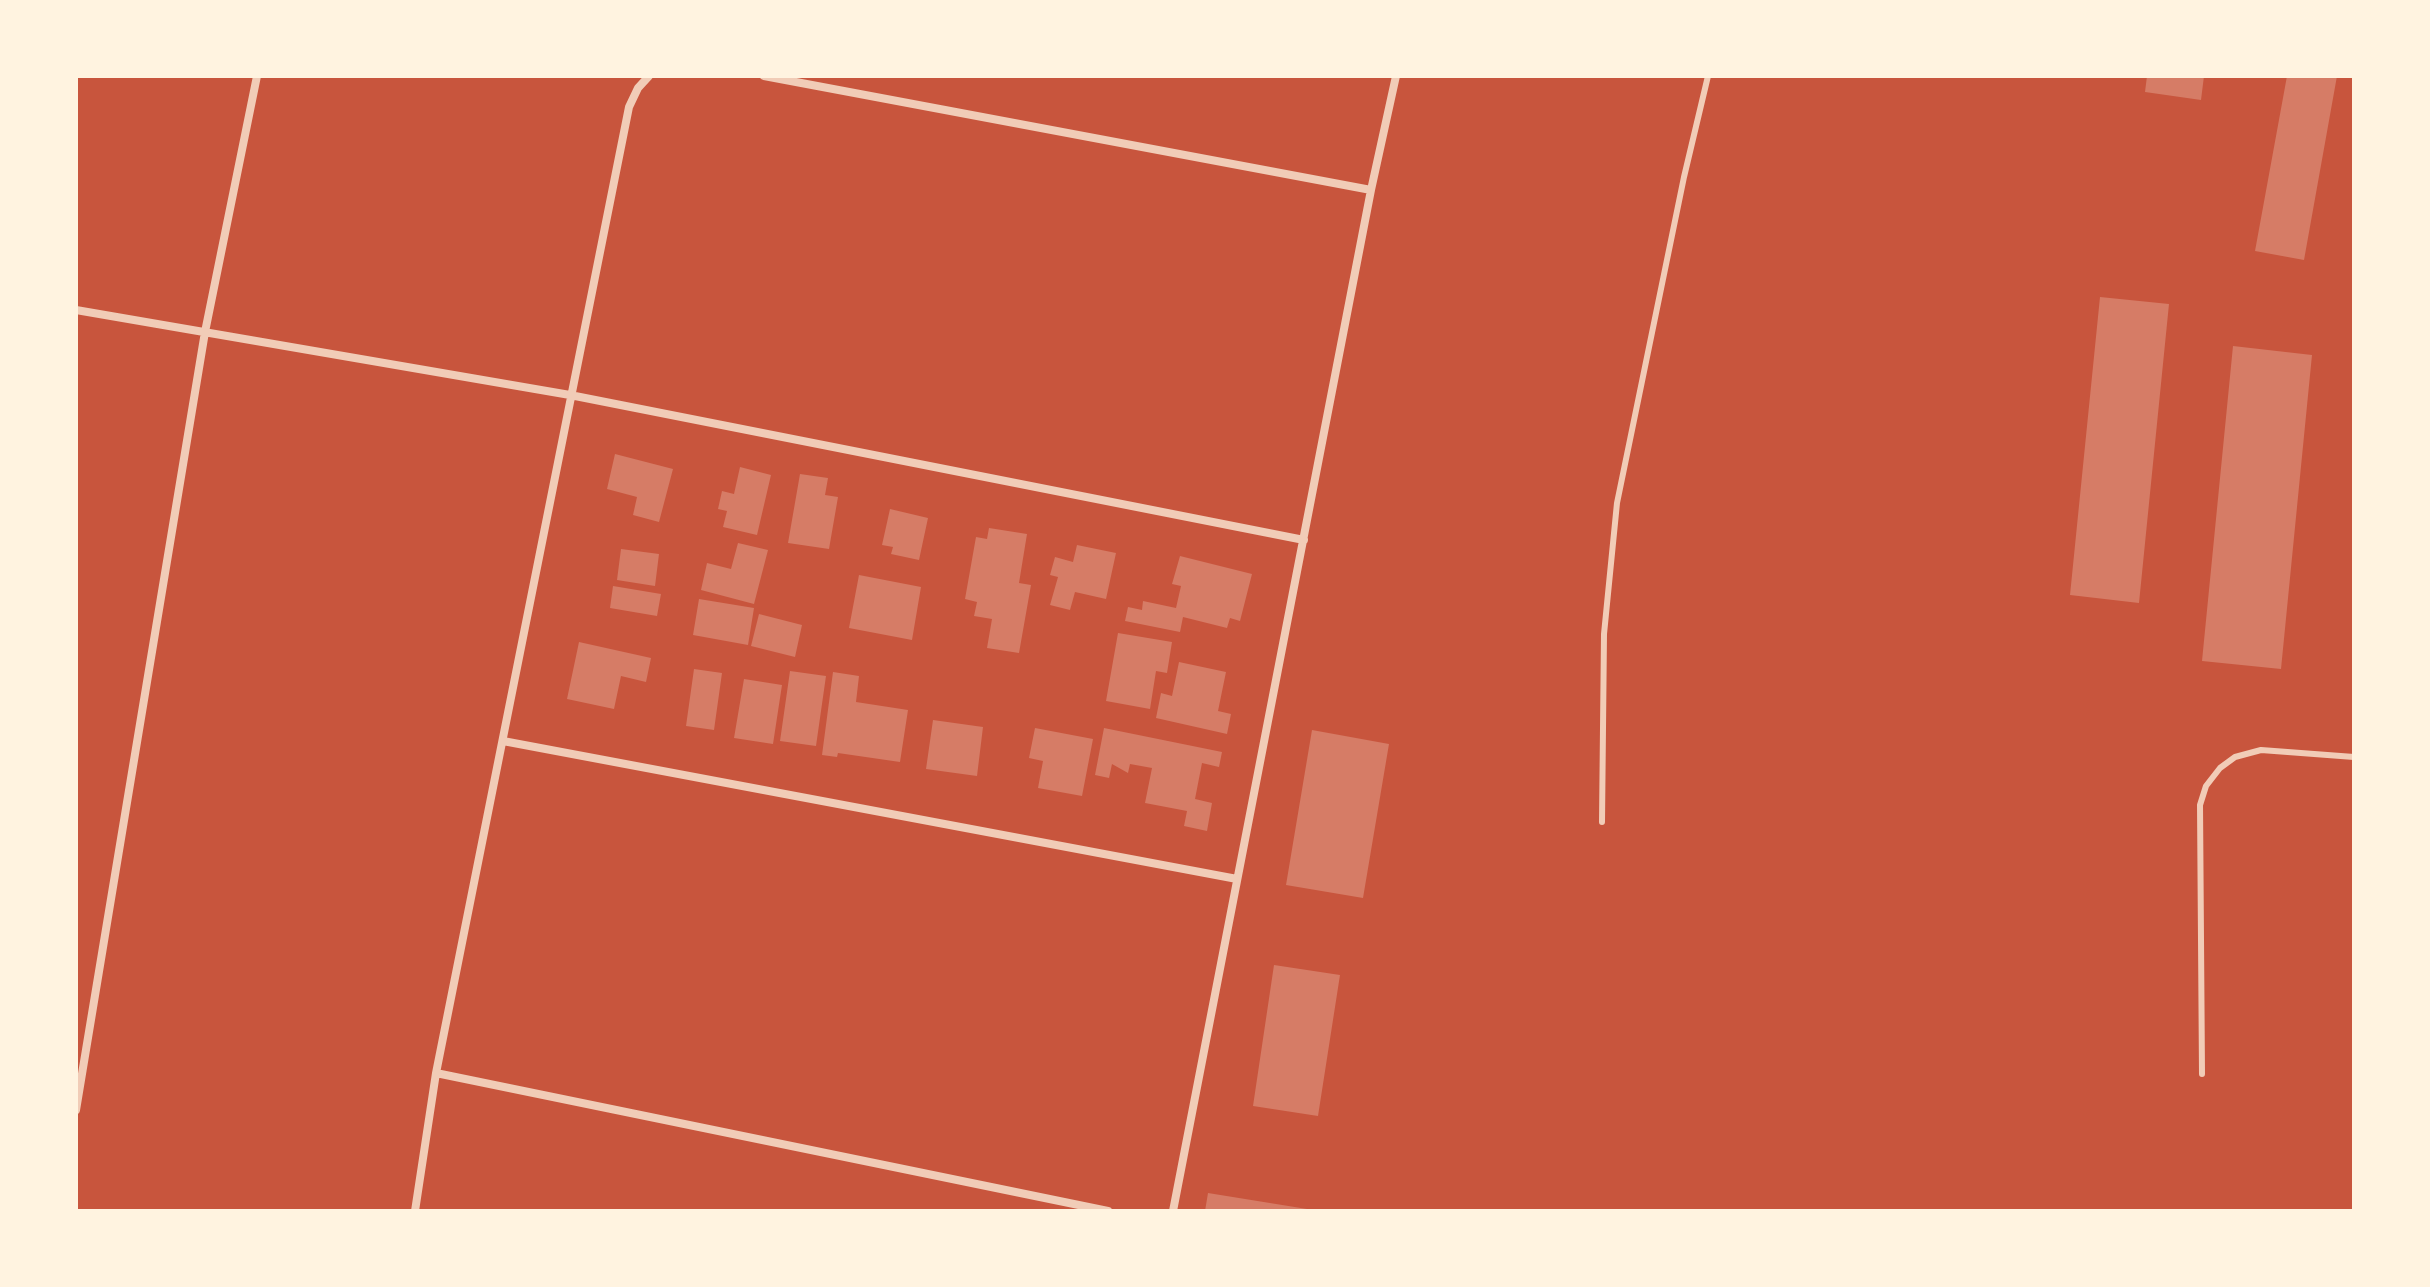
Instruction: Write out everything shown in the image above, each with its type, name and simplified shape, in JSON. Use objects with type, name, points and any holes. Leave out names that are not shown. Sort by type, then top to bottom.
[{"type":"street","points":[[76,1110],[205,332],[257,76]]},
{"type":"street","points":[[415,1211],[436,1073],[629,107],[638,88],[649,76]]},
{"type":"street","points":[[764,76],[1371,190]]},
{"type":"street","points":[[1173,1211],[1371,190],[1396,76]]},
{"type":"street","points":[[76,310],[570,395],[1304,540]]},
{"type":"street","points":[[503,741],[1237,879]]},
{"type":"street","points":[[436,1073],[1108,1211]]},
{"type":"lane","points":[[1602,822],[1604,634],[1617,503],[1684,177],[1708,76]]},
{"type":"lane","points":[[2202,1074],[2200,805],[2206,786],[2220,768],[2235,757],[2261,750],[2354,757]]},
{"type":"building","points":[[2147,76],[2204,76],[2201,100],[2145,92]]},
{"type":"building","points":[[2287,76],[2337,76],[2304,260],[2255,251]]},
{"type":"building","points":[[2100,297],[2169,304],[2139,603],[2070,595]]},
{"type":"building","points":[[2233,346],[2312,355],[2281,669],[2202,661]]},
{"type":"building","points":[[615,454],[673,469],[659,522],[633,515],[637,497],[607,489]]},
{"type":"building","points":[[740,467],[771,475],[757,535],[723,527],[727,511],[718,509],[722,491],[734,494]]},
{"type":"building","points":[[800,474],[828,478],[825,495],[838,497],[829,549],[788,543]]},
{"type":"building","points":[[890,509],[928,518],[919,560],[891,554],[893,547],[882,545]]},
{"type":"building","points":[[989,528],[1027,534],[1019,583],[1031,585],[1019,653],[987,648],[992,619],[974,616],[977,602],[965,599],[976,537],[987,539]]},
{"type":"building","points":[[738,543],[768,550],[754,604],[701,590],[707,563],[731,569]]},
{"type":"building","points":[[1077,545],[1116,553],[1106,599],[1075,592],[1070,610],[1050,605],[1058,577],[1050,575],[1055,557],[1073,562]]},
{"type":"building","points":[[621,549],[659,554],[655,586],[617,580]]},
{"type":"building","points":[[1180,556],[1252,574],[1240,621],[1230,618],[1227,628],[1183,617],[1180,632],[1125,621],[1128,607],[1142,610],[1143,601],[1176,608],[1181,586],[1172,584]]},
{"type":"building","points":[[859,575],[921,587],[912,640],[849,628]]},
{"type":"building","points":[[613,586],[661,594],[657,616],[610,608]]},
{"type":"building","points":[[699,599],[754,608],[748,645],[693,635]]},
{"type":"building","points":[[759,614],[802,625],[795,657],[751,646]]},
{"type":"building","points":[[1118,633],[1172,642],[1167,673],[1156,671],[1150,709],[1106,701]]},
{"type":"building","points":[[579,642],[651,658],[646,682],[621,676],[614,709],[567,699]]},
{"type":"building","points":[[1179,662],[1226,672],[1218,711],[1231,714],[1227,734],[1156,718],[1161,693],[1172,696]]},
{"type":"building","points":[[694,669],[722,673],[714,730],[686,726]]},
{"type":"building","points":[[790,671],[826,676],[816,746],[780,741]]},
{"type":"building","points":[[833,672],[859,676],[856,702],[908,710],[900,762],[838,753],[837,757],[822,755]]},
{"type":"building","points":[[744,679],[782,685],[773,744],[734,738]]},
{"type":"building","points":[[933,720],[983,727],[977,776],[926,769]]},
{"type":"building","points":[[1035,728],[1093,739],[1082,796],[1038,788],[1043,761],[1029,758]]},
{"type":"building","points":[[1104,728],[1222,752],[1219,767],[1202,763],[1195,799],[1212,803],[1207,831],[1184,826],[1187,811],[1145,803],[1152,768],[1130,764],[1128,773],[1112,764],[1109,778],[1095,775]]},
{"type":"building","points":[[1312,730],[1389,744],[1363,898],[1286,885]]},
{"type":"building","points":[[1274,965],[1340,975],[1318,1116],[1253,1106]]},
{"type":"building","points":[[1208,1193],[1307,1209],[1205,1211]]}]
